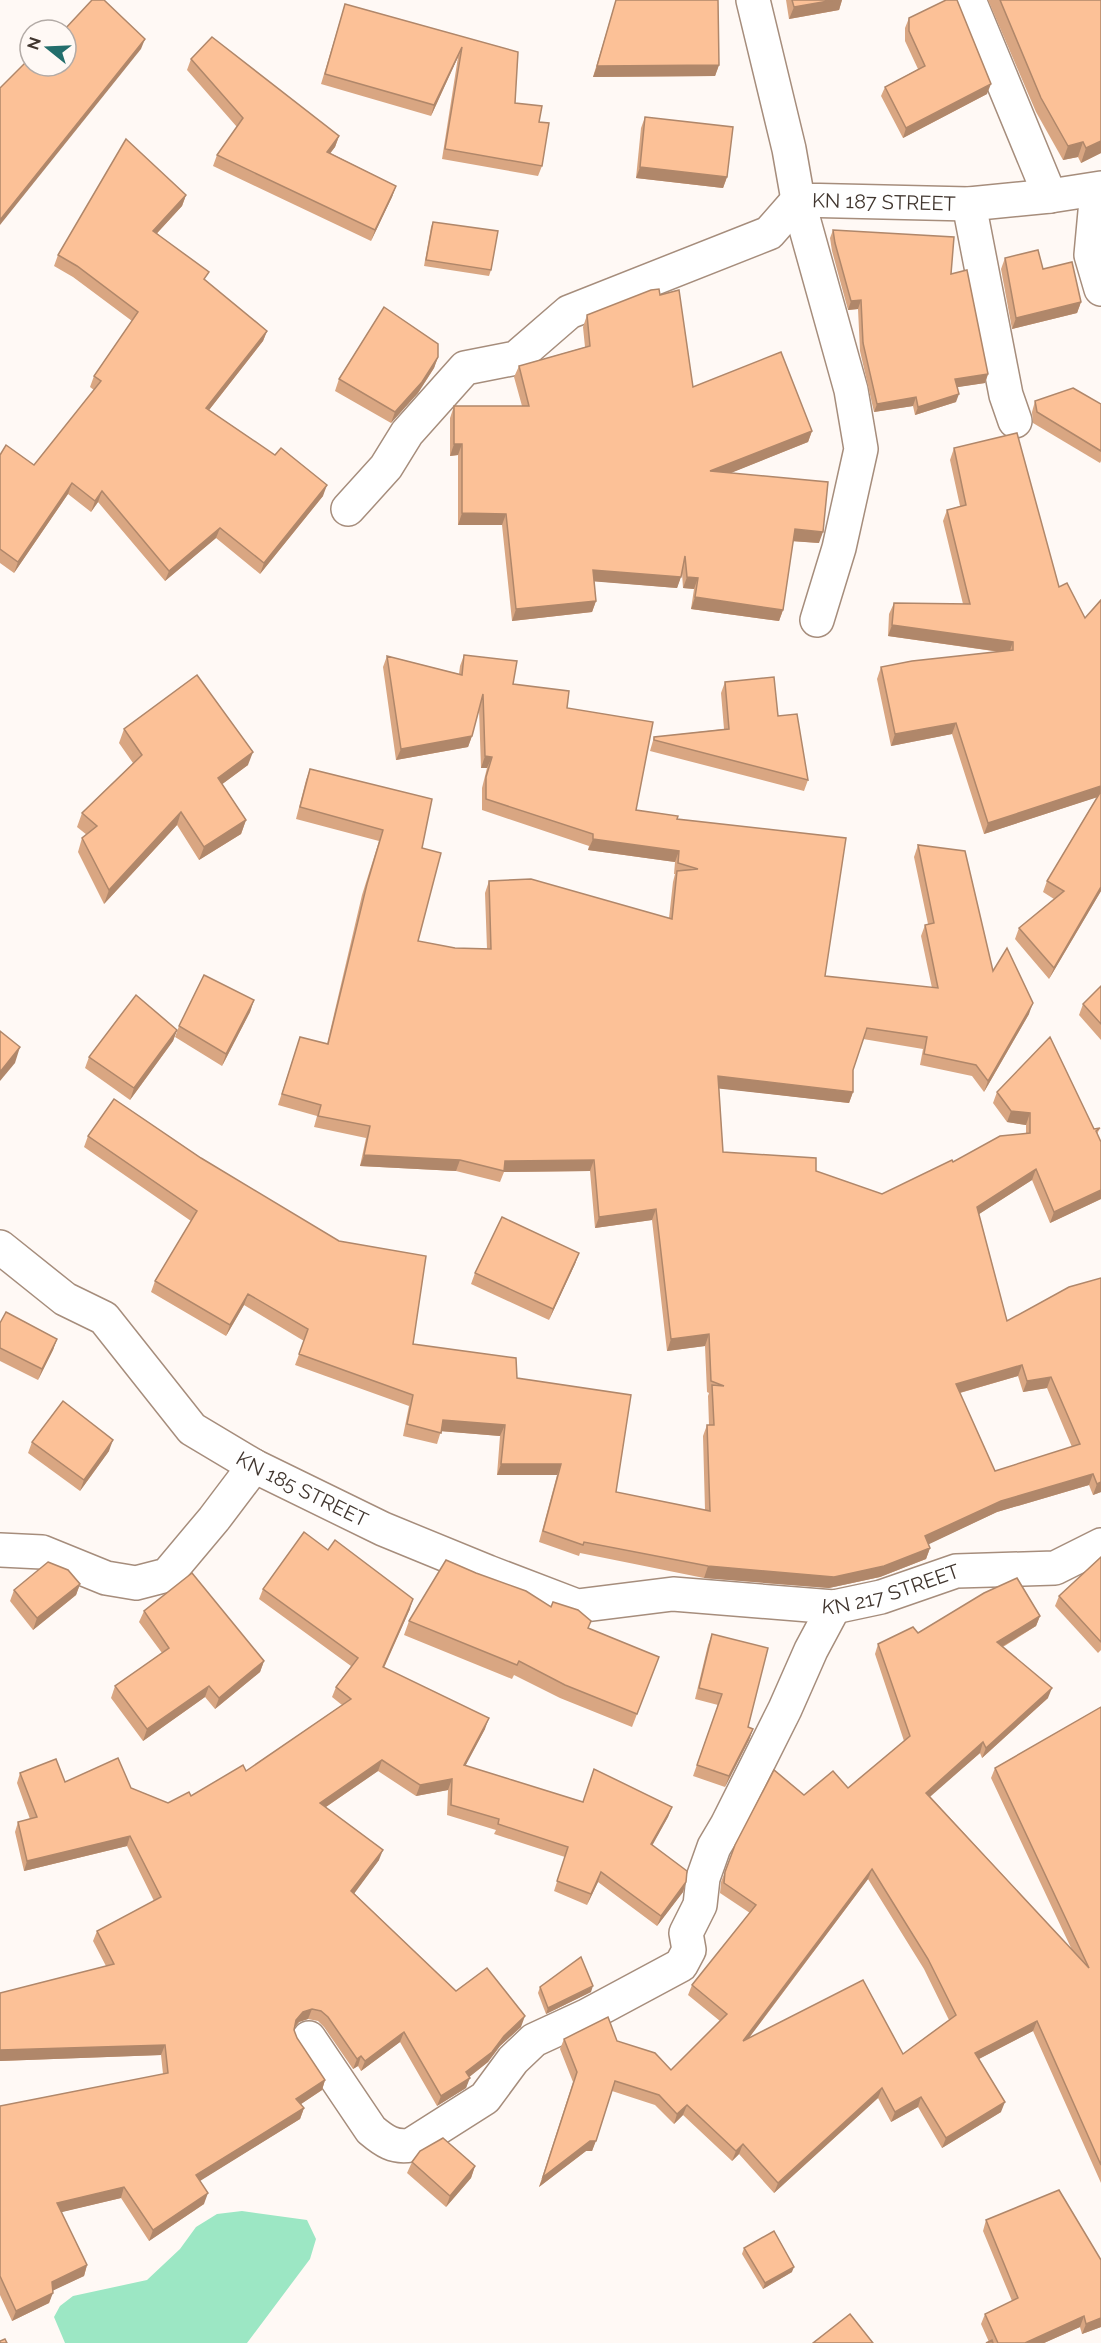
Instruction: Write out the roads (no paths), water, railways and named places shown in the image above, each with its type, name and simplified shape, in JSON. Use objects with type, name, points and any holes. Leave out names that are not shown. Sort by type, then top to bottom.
[{"type":"street","name":"KN 187 STREET","points":[[753,0],[789,149],[798,200],[969,204],[1099,189]]},
{"type":"street","points":[[969,0],[1050,196]]},
{"type":"street","points":[[1099,189],[1091,255],[1101,289]]},
{"type":"street","points":[[348,509],[386,467],[407,433],[465,368],[516,358],[569,312],[769,233],[798,200]]},
{"type":"street","points":[[798,200],[851,390],[861,448],[839,548],[817,620]]},
{"type":"street","points":[[969,204],[1006,394],[1015,421]]},
{"type":"street","name":"KN 185 STREET","points":[[0,1247],[65,1299],[104,1318],[192,1429],[254,1466],[383,1529],[577,1606],[673,1594]]},
{"type":"street","points":[[0,1550],[42,1552],[106,1578],[136,1583],[167,1575],[254,1466]]},
{"type":"street","name":"KN 217 STREET","points":[[673,1594],[834,1607],[881,1597],[956,1571],[1054,1568],[1101,1545]]},
{"type":"street","points":[[309,2038],[371,2130],[385,2142],[400,2147],[411,2145],[485,2098],[513,2060],[534,2040],[586,2016],[681,1965],[689,1950],[686,1933],[700,1905],[704,1878],[714,1847],[786,1708],[811,1650],[834,1607]]}]
